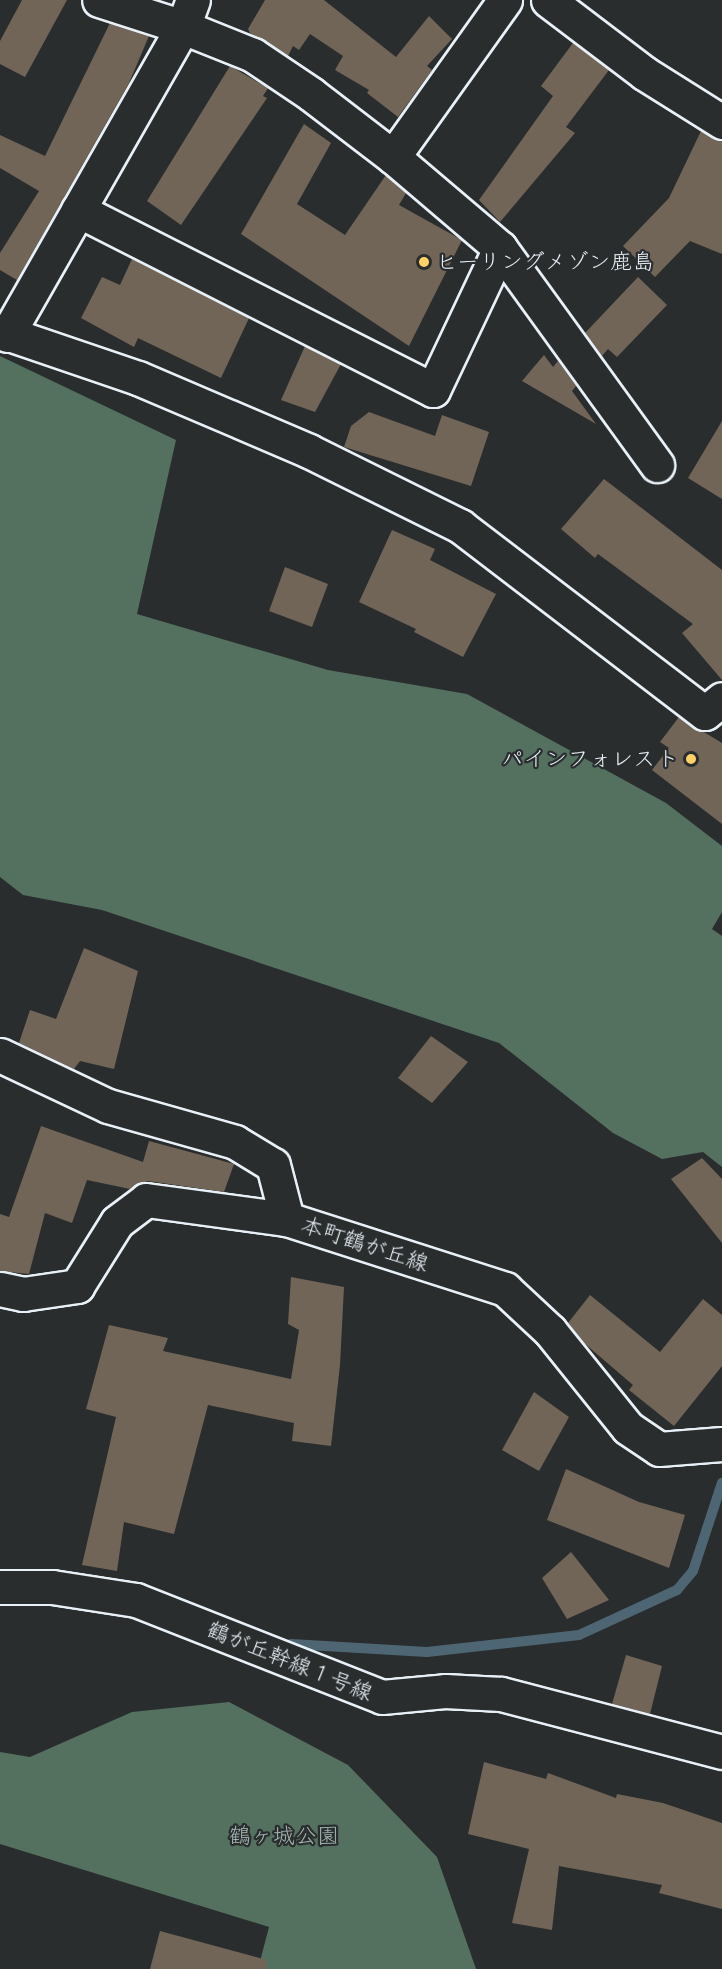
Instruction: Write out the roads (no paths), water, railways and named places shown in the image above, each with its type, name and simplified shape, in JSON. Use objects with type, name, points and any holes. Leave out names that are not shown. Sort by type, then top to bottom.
[{"type":"street","points":[[99,0],[188,13],[311,94],[393,158],[500,248],[657,465]]},
{"type":"street","points":[[393,158],[505,0]]},
{"type":"street","points":[[548,0],[644,73],[722,122]]},
{"type":"street","points":[[188,13],[78,210],[3,333],[138,378],[309,451],[460,526],[705,713],[722,699]]},
{"type":"street","points":[[78,210],[433,390],[500,248]]},
{"type":"street","name":"本町鶴が丘線","points":[[0,1055],[108,1106],[235,1142],[273,1165],[286,1219],[505,1288],[550,1331],[628,1428],[659,1449],[722,1444]]},
{"type":"street","points":[[0,1289],[24,1294],[77,1286],[117,1222],[146,1200],[286,1219]]},
{"type":"street","name":"鶴が丘幹線１号線","points":[[0,1587],[52,1587],[136,1600],[382,1697],[445,1691],[501,1694],[722,1752]]},
{"type":"waterway","points":[[291,1644],[427,1652],[579,1635],[677,1590],[693,1571],[722,1483]]},
{"type":"place","name":"ヒーリングメゾン鹿島","points":[[424,262]]},
{"type":"place","name":"パインフォレスト","points":[[691,759]]},
{"type":"park label","name":"鶴ヶ城公園","points":[[284,1836]]}]
